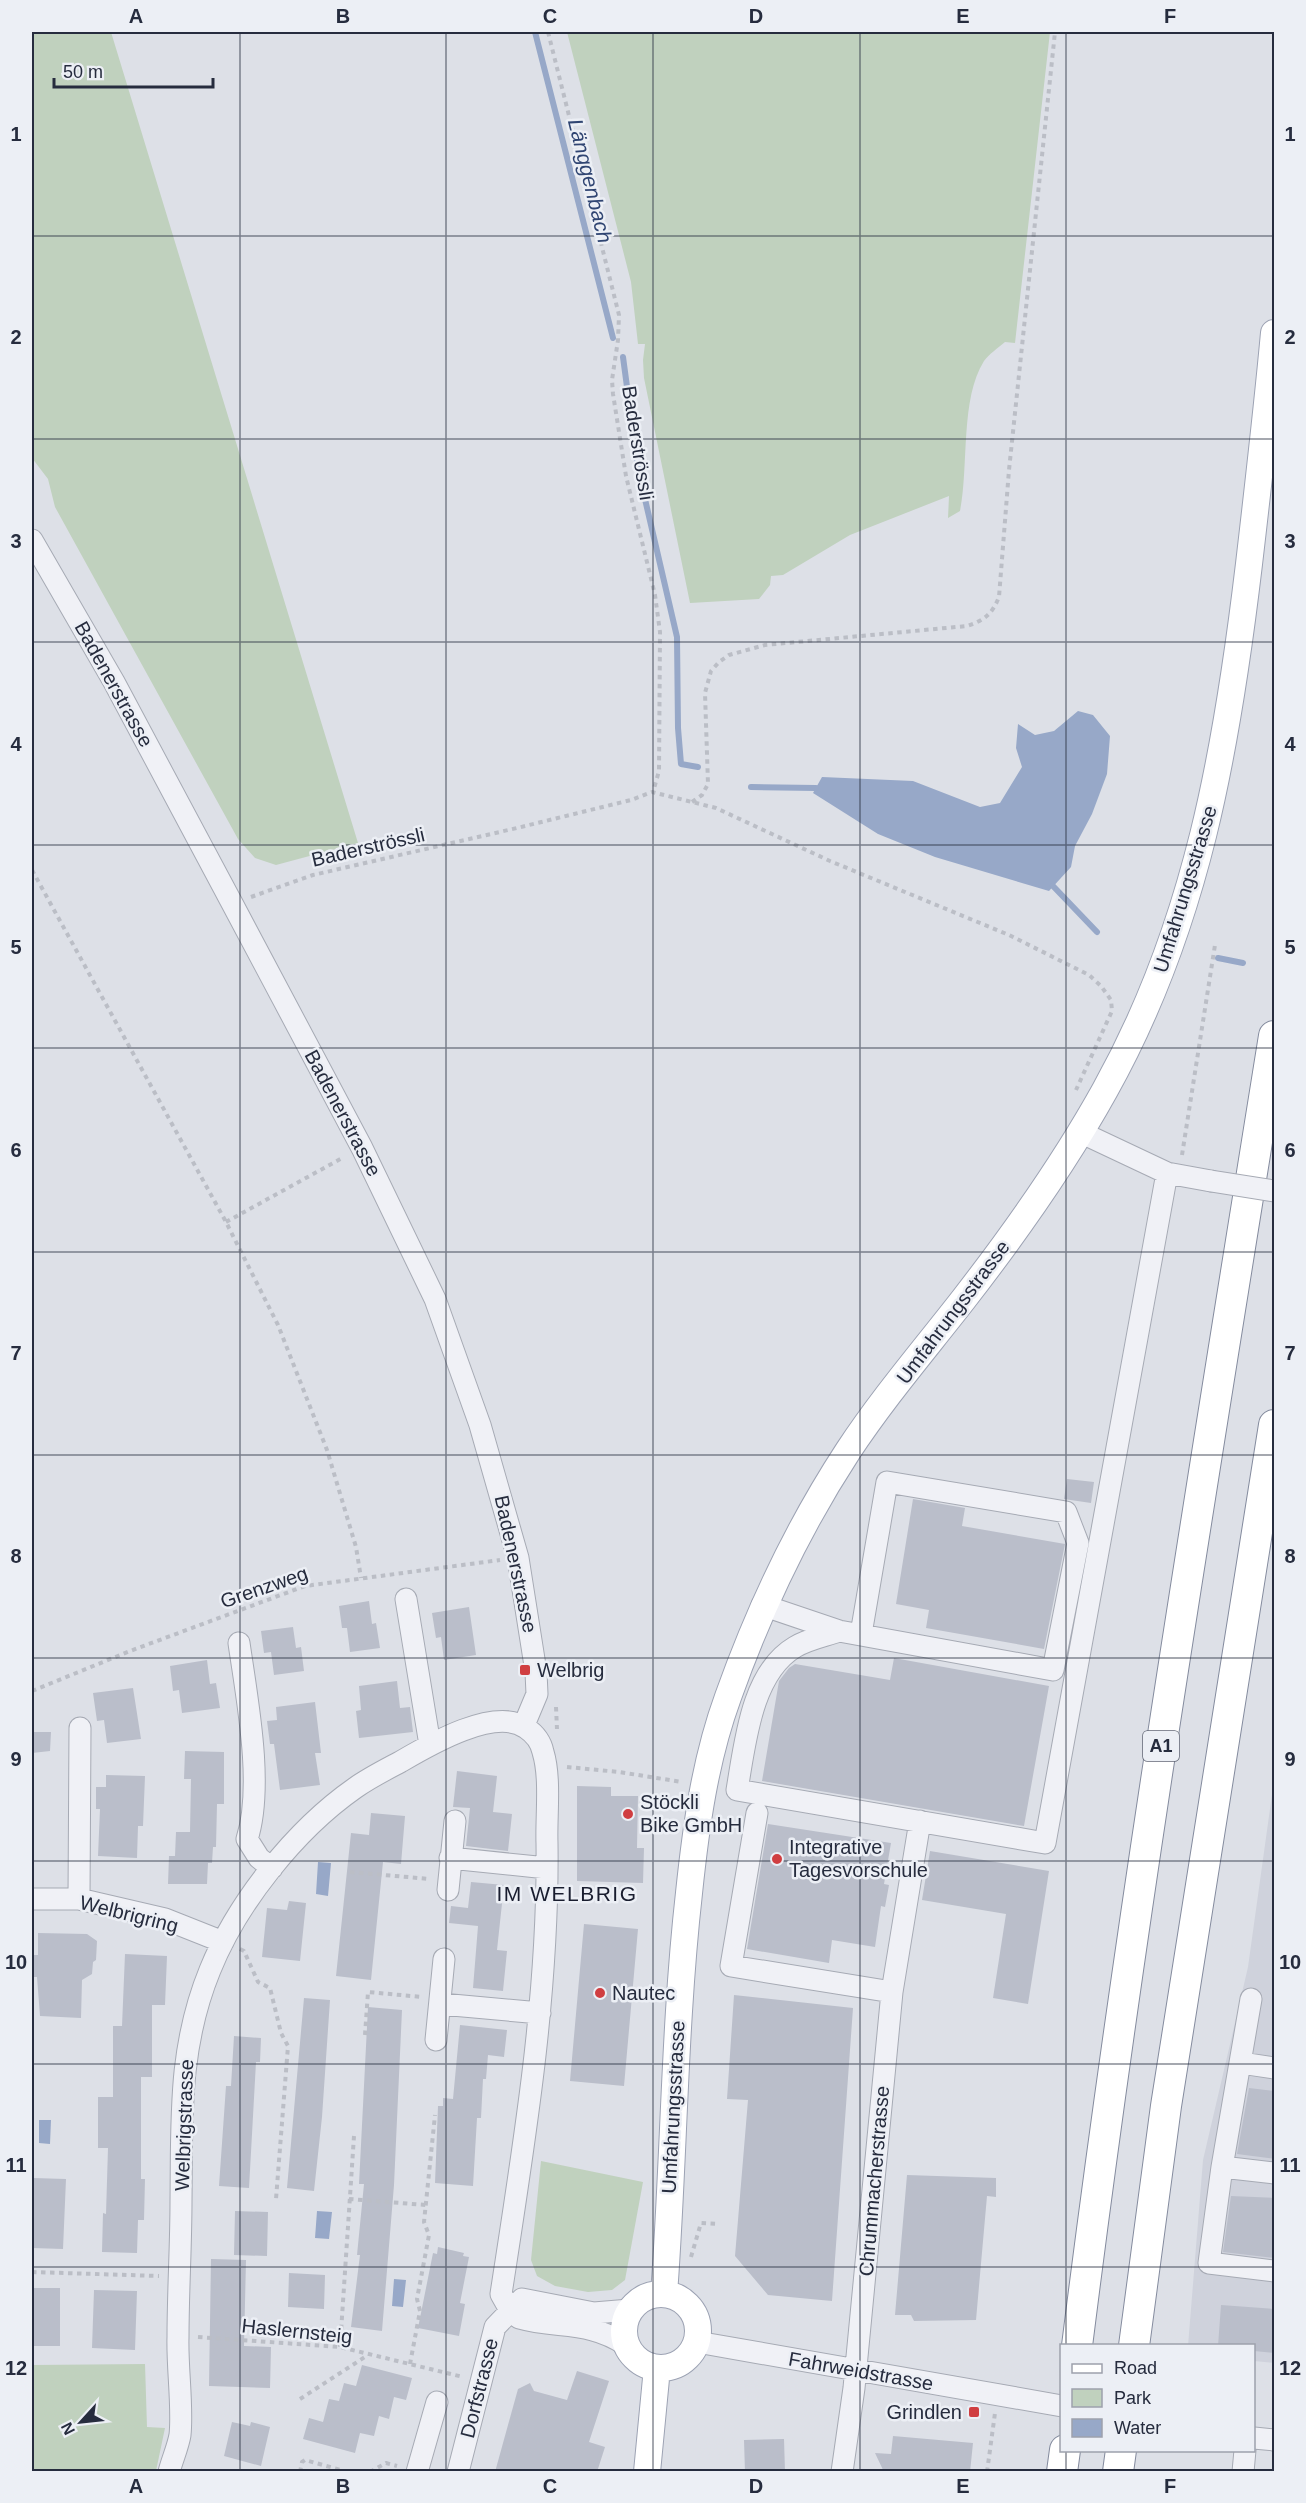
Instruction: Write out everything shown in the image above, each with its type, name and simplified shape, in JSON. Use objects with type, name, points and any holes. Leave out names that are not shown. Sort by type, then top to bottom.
[{"type":"highway","name":"A1","points":[[1077,2344],[1101,2154],[1150,1815],[1275,1036]]},
{"type":"highway","points":[[1134,2344],[1166,2106],[1275,1425]]},
{"type":"highway","points":[[1062,2472],[1065,2452]]},
{"type":"highway","points":[[1118,2472],[1121,2452]]},
{"type":"main road","name":"Umfahrungsstrasse","points":[[664,2294],[683,1951],[703,1785],[718,1723],[762,1605],[791,1547],[874,1413],[1008,1240],[1080,1132],[1128,1046],[1152,994],[1200,851],[1226,738],[1238,654],[1275,333]]},
{"type":"main road","points":[[664,2294],[674,2296],[691,2308],[698,2328],[697,2342],[692,2352],[682,2362],[671,2367],[657,2368],[640,2361],[626,2345],[624,2323],[630,2310],[638,2301],[650,2295],[664,2294]]},
{"type":"main road","points":[[646,2472],[657,2368]]},
{"type":"street","name":"Badenerstrasse","points":[[32,540],[114,682],[233,905],[362,1148],[435,1299],[480,1425],[518,1558],[536,1672],[537,1694],[524,1725]]},
{"type":"street","points":[[1080,1132],[1173,1174],[1275,1191]]},
{"type":"street","points":[[839,1631],[795,1647],[772,1666],[751,1715],[737,1790],[1045,1843],[1173,1174]]},
{"type":"street","points":[[762,1605],[839,1631],[1053,1670],[1078,1543],[1066,1512],[887,1482],[861,1634]]},
{"type":"street","points":[[406,1599],[430,1746]]},
{"type":"street","points":[[239,1643],[252,1733],[254,1818],[247,1839],[259,1858],[272,1868]]},
{"type":"street","name":"Welbrigstrasse","points":[[169,2472],[180,2436],[178,2335],[183,2080],[188,2038],[204,1985],[223,1942],[245,1902],[272,1868],[312,1825],[354,1789],[430,1746],[489,1722],[508,1720],[524,1725]]},
{"type":"street","points":[[524,1725],[534,1734],[542,1747],[546,1766],[547,1868],[540,2013],[530,2104],[501,2294],[510,2310],[522,2299],[594,2313],[630,2310]]},
{"type":"street","points":[[79,1899],[80,1728]]},
{"type":"street","points":[[756,1813],[731,1966],[892,1992]]},
{"type":"street","points":[[448,1885],[455,1821]]},
{"type":"street","name":"Chrummacherstrasse","points":[[842,2472],[855,2369],[892,1992],[920,1821]]},
{"type":"street","points":[[450,1858],[547,1868]]},
{"type":"street","name":"Welbrigring","points":[[32,1899],[79,1899],[165,1919],[223,1942]]},
{"type":"street","points":[[436,2040],[444,1959]]},
{"type":"street","points":[[1251,1999],[1222,2167],[1209,2263],[1275,2271]]},
{"type":"street","points":[[441,2001],[540,2013]]},
{"type":"street","points":[[1241,2063],[1275,2068]]},
{"type":"street","points":[[1222,2167],[1275,2173]]},
{"type":"street","name":"Dorfstrasse","points":[[458,2472],[495,2327],[510,2310],[519,2318],[595,2330],[612,2335],[626,2345]]},
{"type":"street","name":"Fahrweidstrasse","points":[[697,2342],[1051,2404]]},
{"type":"street","points":[[417,2472],[437,2402]]},
{"type":"street","points":[[1255,2438],[1275,2440]]},
{"type":"street","points":[[1243,2472],[1245,2452]]},
{"type":"path","name":"Baderströssli","points":[[548,32],[619,315],[612,380],[615,412],[631,502],[655,595],[660,632],[659,771],[652,792]]},
{"type":"path","points":[[692,802],[702,795],[708,784],[705,693],[707,680],[711,671],[729,655],[765,645],[967,626],[982,621],[992,612],[999,597],[1011,447],[1055,32]]},
{"type":"path","name":"Baderströssli","points":[[233,905],[277,886],[313,875],[540,822],[652,792],[716,808],[830,861],[1009,935],[1089,975],[1111,1000],[1113,1011],[1074,1094]]},
{"type":"path","points":[[32,870],[226,1222],[278,1325],[327,1450],[356,1547],[361,1578]]},
{"type":"path","points":[[1173,1174],[1215,945]]},
{"type":"path","points":[[226,1222],[362,1148]]},
{"type":"path","name":"Grenzweg","points":[[32,1691],[130,1651],[305,1586],[518,1558]]},
{"type":"path","points":[[546,1766],[619,1772],[703,1785]]},
{"type":"path","points":[[350,1872],[448,1885]]},
{"type":"path","points":[[223,1942],[244,1951],[258,1982],[270,1988],[281,2033],[288,2046],[276,2199]]},
{"type":"path","points":[[365,2035],[368,1992],[441,2001]]},
{"type":"path","points":[[410,2364],[420,2311],[417,2299],[429,2235],[424,2222],[435,2115]]},
{"type":"path","points":[[340,2347],[354,2136]]},
{"type":"path","points":[[349,2199],[426,2205]]},
{"type":"path","points":[[689,2260],[693,2254],[701,2223],[719,2224]]},
{"type":"path","points":[[32,2272],[180,2276]]},
{"type":"path","name":"Haslernsteig","points":[[178,2335],[340,2347],[481,2382]]},
{"type":"path","points":[[300,2399],[369,2354]]},
{"type":"path","points":[[987,2472],[995,2412]]},
{"type":"path","points":[[300,2472],[302,2462],[305,2460],[348,2472]]},
{"type":"path","points":[[370,2472],[386,2463],[394,2465]]},
{"type":"shaded area","points":[[1274,1780],[1274,2363],[1255,2361],[1255,2344],[1188,2344],[1203,2160],[1248,1967]]},
{"type":"green space","points":[[32,32],[111,32],[358,843],[276,865],[255,858],[238,839],[55,507],[48,479],[32,458]]},
{"type":"green space","points":[[567,32],[1050,32],[1015,343],[1005,342],[991,353],[976,377],[968,413],[960,511],[948,518],[949,496],[850,535],[783,575],[771,576],[770,585],[759,599],[690,603],[644,378],[645,344],[638,344],[631,282]]},
{"type":"green space","points":[[541,2161],[643,2182],[625,2280],[612,2290],[588,2292],[555,2286],[537,2276],[531,2260]]},
{"type":"green space","points":[[145,2364],[147,2427],[165,2428],[156,2471],[32,2471],[32,2365]]},
{"type":"water","points":[[1078,711],[1093,715],[1110,736],[1107,774],[1092,814],[1075,846],[1071,867],[1049,891],[935,857],[878,834],[813,793],[822,777],[913,781],[980,807],[1000,803],[1022,767],[1016,748],[1018,724],[1035,735],[1054,731]]},
{"type":"water","points":[[318,1862],[331,1863],[328,1896],[316,1894]]},
{"type":"water","points":[[39,2120],[51,2120],[50,2144],[39,2143]]},
{"type":"water","points":[[317,2211],[332,2212],[329,2239],[315,2238]]},
{"type":"water","points":[[394,2279],[406,2280],[403,2307],[392,2306]]},
{"type":"building","points":[[1067,1479],[1094,1482],[1091,1503],[1064,1499]]},
{"type":"building","points":[[913,1499],[965,1508],[962,1526],[1065,1544],[1044,1649],[926,1628],[929,1610],[896,1604]]},
{"type":"building","points":[[369,1601],[372,1624],[376,1623],[380,1648],[350,1652],[347,1628],[342,1628],[339,1606]]},
{"type":"building","points":[[469,1607],[476,1655],[444,1660],[441,1637],[436,1638],[432,1613]]},
{"type":"building","points":[[293,1627],[296,1648],[301,1647],[304,1671],[274,1675],[271,1652],[264,1653],[261,1631]]},
{"type":"building","points":[[894,1658],[1049,1686],[1024,1826],[762,1781],[779,1681],[789,1668],[795,1664],[890,1680]]},
{"type":"building","points":[[207,1660],[210,1684],[216,1683],[220,1708],[182,1713],[179,1690],[173,1691],[170,1666]]},
{"type":"building","points":[[397,1681],[400,1708],[410,1707],[413,1732],[359,1738],[356,1711],[361,1710],[359,1686]]},
{"type":"building","points":[[133,1688],[141,1739],[107,1743],[104,1720],[97,1721],[93,1693]]},
{"type":"building","points":[[315,1702],[321,1753],[315,1753],[320,1785],[280,1790],[274,1744],[270,1744],[267,1721],[277,1720],[276,1707]]},
{"type":"building","points":[[32,1732],[51,1732],[50,1751],[32,1753]]},
{"type":"building","points":[[185,1751],[224,1752],[224,1804],[217,1804],[216,1847],[213,1847],[212,1863],[208,1863],[207,1884],[168,1884],[169,1856],[175,1856],[176,1832],[190,1832],[191,1779],[184,1779]]},
{"type":"building","points":[[457,1771],[497,1776],[493,1812],[512,1814],[508,1851],[466,1846],[470,1808],[453,1807]]},
{"type":"building","points":[[106,1775],[145,1776],[143,1826],[138,1826],[137,1858],[98,1856],[100,1809],[96,1809],[96,1787],[106,1787]]},
{"type":"building","points":[[577,1786],[611,1787],[611,1796],[638,1796],[637,1848],[644,1848],[643,1883],[577,1881]]},
{"type":"building","points":[[371,1813],[405,1816],[401,1864],[383,1862],[371,1980],[336,1976],[351,1833],[369,1835]]},
{"type":"building","points":[[768,1824],[891,1843],[884,1884],[889,1885],[885,1907],[881,1906],[875,1947],[832,1940],[829,1963],[747,1949]]},
{"type":"building","points":[[930,1851],[1049,1871],[1028,2004],[993,1998],[1006,1914],[922,1900]]},
{"type":"building","points":[[471,1882],[504,1885],[497,1950],[507,1951],[503,1991],[473,1988],[478,1926],[449,1923],[451,1906],[468,1908]]},
{"type":"building","points":[[289,1901],[306,1903],[300,1961],[262,1957],[267,1908],[287,1910]]},
{"type":"building","points":[[584,1924],[638,1929],[624,2086],[570,2081]]},
{"type":"building","points":[[38,1933],[87,1934],[97,1941],[96,1960],[93,1962],[92,1974],[82,1980],[81,2018],[40,2016],[37,1977],[33,1977],[34,1955],[38,1955]]},
{"type":"building","points":[[125,1954],[167,1956],[165,2005],[152,2005],[152,2077],[141,2077],[141,2179],[145,2179],[144,2220],[138,2220],[137,2253],[102,2252],[103,2213],[106,2214],[108,2148],[98,2148],[98,2097],[113,2097],[113,2026],[122,2026]]},
{"type":"building","points":[[734,1995],[853,2008],[832,2301],[768,2295],[735,2256],[748,2100],[727,2099]]},
{"type":"building","points":[[304,1998],[330,2000],[314,2191],[287,2188]]},
{"type":"building","points":[[368,2007],[402,2010],[394,2185],[382,2331],[351,2327],[360,2255],[357,2255],[364,2184],[359,2184]]},
{"type":"building","points":[[460,2025],[507,2030],[504,2057],[488,2055],[486,2079],[483,2079],[481,2118],[477,2118],[473,2186],[435,2183],[438,2106],[443,2106],[443,2098],[453,2099]]},
{"type":"building","points":[[234,2036],[261,2038],[260,2062],[256,2062],[249,2188],[219,2186],[226,2086],[231,2086]]},
{"type":"building","points":[[1249,2088],[1275,2091],[1275,2159],[1237,2154]]},
{"type":"building","points":[[907,2175],[996,2178],[996,2197],[987,2196],[976,2320],[914,2321],[911,2315],[895,2315]]},
{"type":"building","points":[[33,2178],[66,2179],[63,2249],[32,2248]]},
{"type":"building","points":[[1231,2196],[1275,2198],[1275,2258],[1223,2252]]},
{"type":"building","points":[[235,2211],[268,2212],[267,2256],[234,2255]]},
{"type":"building","points":[[438,2247],[464,2253],[463,2256],[469,2257],[460,2303],[465,2304],[459,2336],[418,2328],[433,2253],[437,2254]]},
{"type":"building","points":[[211,2259],[246,2260],[244,2346],[271,2347],[270,2388],[209,2386]]},
{"type":"building","points":[[289,2273],[325,2275],[324,2309],[288,2307]]},
{"type":"building","points":[[32,2288],[60,2288],[60,2346],[32,2346]]},
{"type":"building","points":[[94,2290],[137,2291],[135,2350],[92,2348]]},
{"type":"building","points":[[1221,2305],[1275,2309],[1275,2353],[1255,2351],[1255,2344],[1218,2344]]},
{"type":"building","points":[[362,2365],[412,2378],[406,2400],[394,2397],[389,2419],[379,2416],[374,2436],[360,2433],[355,2453],[303,2439],[309,2418],[323,2422],[329,2399],[339,2401],[344,2383],[356,2386]]},
{"type":"building","points":[[577,2371],[609,2381],[589,2442],[605,2447],[597,2472],[495,2472],[518,2389],[530,2383],[534,2391],[567,2400]]},
{"type":"building","points":[[232,2422],[250,2426],[251,2422],[270,2427],[261,2466],[224,2456]]},
{"type":"building","points":[[893,2436],[973,2443],[970,2472],[884,2472],[875,2453],[891,2454]]},
{"type":"building","points":[[784,2439],[785,2472],[745,2472],[744,2440]]},
{"type":"waterway","name":"Länggenbach","points":[[535,32],[613,338]]},
{"type":"waterway","points":[[623,357],[638,469],[677,637],[678,728],[681,764],[698,767]]},
{"type":"waterway","points":[[751,787],[816,788]]},
{"type":"waterway","points":[[1053,886],[1097,932]]},
{"type":"waterway","points":[[1218,958],[1243,963]]},
{"type":"place","name":"Welbrig","points":[[525,1670]]},
{"type":"place","name":"Stöckli Bike GmbH","points":[[628,1814]]},
{"type":"place","name":"Integrative Tagesvorschule","points":[[777,1859]]},
{"type":"place","name":"Nautec","points":[[600,1993]]},
{"type":"place","name":"Grindlen","points":[[974,2412]]},
{"type":"district","name":"IM WELBRIG","points":[[567,1894]]}]
